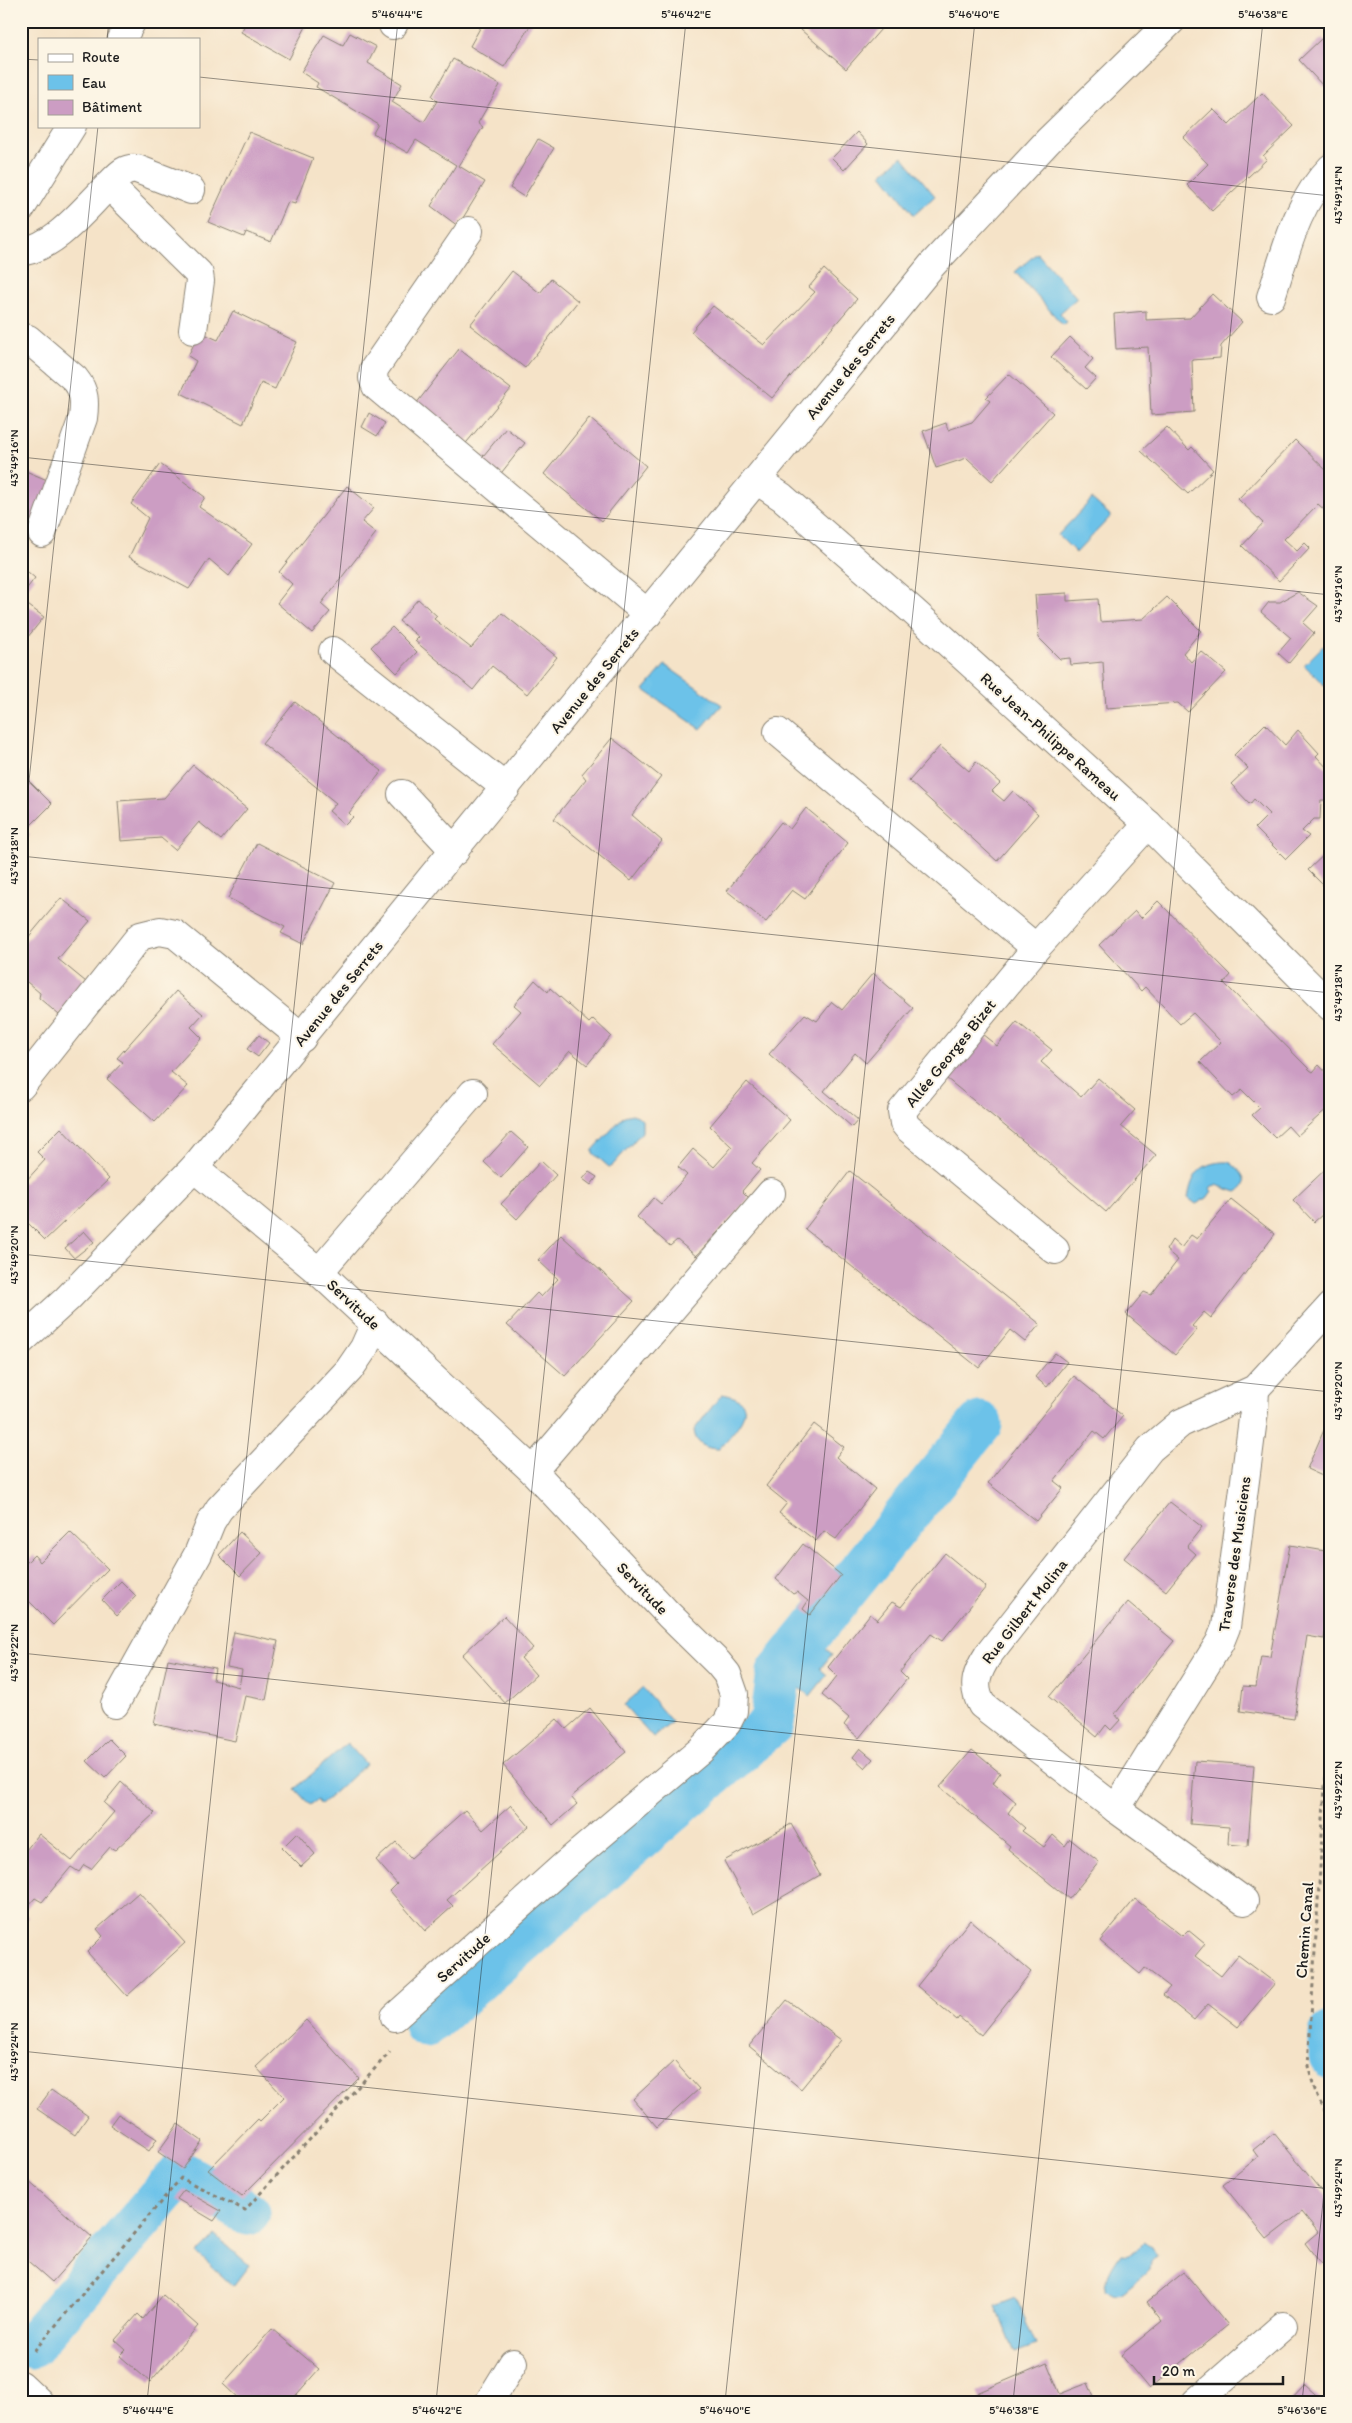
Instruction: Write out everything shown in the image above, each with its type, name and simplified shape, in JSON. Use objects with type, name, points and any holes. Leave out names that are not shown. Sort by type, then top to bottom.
[{"type":"street","points":[[123,38],[132,21]]},
{"type":"street","name":"Avenue des Serrets","points":[[21,1341],[67,1299],[194,1168],[758,481],[932,265],[1048,141],[1171,21]]},
{"type":"street","points":[[21,208],[71,128]]},
{"type":"street","points":[[21,252],[32,250],[54,237],[123,171],[130,168],[191,190]]},
{"type":"street","points":[[1271,297],[1298,215],[1309,193],[1331,168]]},
{"type":"street","points":[[109,185],[199,274],[200,281],[193,330]]},
{"type":"street","points":[[469,231],[374,369],[373,378],[376,386],[648,614]]},
{"type":"street","points":[[21,337],[28,339],[75,379],[81,386],[85,401],[83,418],[42,533]]},
{"type":"street","name":"Rue Jean-Philippe Rameau","points":[[758,481],[782,497],[913,611],[1148,824],[1331,1007]]},
{"type":"street","points":[[333,651],[506,788]]},
{"type":"street","points":[[778,732],[1036,948]]},
{"type":"street","points":[[402,794],[455,850]]},
{"type":"street","name":"Allée Georges Bizet","points":[[1055,1250],[908,1128],[902,1117],[906,1104],[1036,948],[1148,824]]},
{"type":"street","points":[[21,1086],[140,936],[160,932],[175,934],[302,1038]]},
{"type":"street","points":[[319,1272],[473,1093]]},
{"type":"street","name":"Servitude","points":[[194,1168],[319,1272],[533,1471],[669,1615],[718,1663],[727,1674],[734,1694],[733,1710],[727,1723],[701,1750],[566,1864],[395,2017]]},
{"type":"street","points":[[533,1471],[771,1193]]},
{"type":"street","name":"Rue Gilbert Molina","points":[[1244,1901],[1116,1809],[982,1705],[976,1695],[975,1684],[978,1670],[1150,1450],[1180,1423],[1255,1389],[1331,1306]]},
{"type":"street","points":[[115,1704],[198,1554],[211,1522],[219,1509],[349,1370],[364,1348],[374,1323]]},
{"type":"street","name":"Traverse des Musiciens","points":[[1116,1809],[1220,1642],[1226,1628],[1253,1420],[1255,1389]]},
{"type":"street","points":[[1196,2402],[1282,2326]]},
{"type":"street","points":[[488,2402],[513,2363]]},
{"type":"street","points":[[21,2384],[39,2402]]},
{"type":"path","name":"Chemin Canal","points":[[1331,1737],[1325,1786],[1308,2066],[1318,2097],[1331,2121]]},
{"type":"path","points":[[41,2343],[181,2178],[246,2210],[409,2031],[395,2017]]},
{"type":"water","points":[[902,156],[935,196],[914,215],[882,174]]},
{"type":"water","points":[[1037,253],[1077,298],[1060,313],[1067,322],[1063,325],[1015,272]]},
{"type":"water","points":[[1092,499],[1111,516],[1076,553],[1058,535]]},
{"type":"water","points":[[1323,646],[1331,654],[1331,692],[1304,665]]},
{"type":"water","points":[[665,665],[722,705],[701,729],[644,690]]},
{"type":"water","points":[[632,1114],[642,1120],[642,1132],[609,1167],[593,1153],[593,1150],[624,1116]]},
{"type":"water","points":[[1229,1162],[1241,1172],[1244,1181],[1242,1189],[1237,1192],[1216,1185],[1212,1186],[1210,1189],[1212,1191],[1207,1198],[1196,1204],[1188,1198],[1192,1182],[1200,1170],[1212,1164]]},
{"type":"water","points":[[722,1394],[735,1398],[742,1403],[743,1417],[719,1449],[710,1448],[702,1445],[696,1439],[694,1430]]},
{"type":"water","points":[[817,1642],[832,1654],[820,1669],[827,1675],[810,1696],[788,1680]]},
{"type":"water","points":[[643,1688],[672,1722],[653,1738],[624,1705]]},
{"type":"water","points":[[347,1743],[366,1764],[321,1805],[317,1800],[310,1805],[295,1789]]},
{"type":"water","points":[[215,2235],[249,2265],[233,2286],[197,2253]]},
{"type":"water","points":[[1144,2242],[1152,2247],[1157,2256],[1151,2262],[1150,2269],[1122,2293],[1115,2294],[1106,2288],[1107,2279],[1121,2254],[1134,2252]]},
{"type":"water","points":[[1016,2298],[1036,2345],[1015,2353],[996,2306]]},
{"type":"building","points":[[247,21],[309,21],[289,59],[241,32]]},
{"type":"building","points":[[484,21],[533,21],[504,67],[470,46]]},
{"type":"building","points":[[809,21],[888,21],[846,69],[801,30]]},
{"type":"building","points":[[350,33],[376,47],[368,63],[402,84],[392,102],[424,122],[437,101],[432,96],[453,59],[500,85],[478,123],[483,127],[459,166],[485,182],[458,226],[431,206],[456,165],[416,140],[408,153],[373,133],[378,124],[316,87],[318,83],[301,72],[324,35],[343,45]]},
{"type":"building","points":[[1322,38],[1331,47],[1331,80],[1324,87],[1299,60]]},
{"type":"building","points":[[1262,93],[1294,126],[1263,156],[1267,159],[1212,211],[1187,185],[1208,164],[1183,138],[1213,109],[1229,125]]},
{"type":"building","points":[[249,132],[313,158],[295,204],[288,202],[271,242],[246,232],[244,237],[208,222]]},
{"type":"building","points":[[857,132],[868,144],[844,170],[832,158]]},
{"type":"building","points":[[538,139],[554,148],[524,197],[510,188]]},
{"type":"building","points":[[824,269],[857,299],[772,398],[691,332],[713,306],[764,345],[815,292],[809,287]]},
{"type":"building","points":[[512,271],[540,293],[551,279],[578,301],[525,368],[470,325]]},
{"type":"building","points":[[1212,294],[1242,322],[1221,346],[1220,358],[1192,360],[1194,412],[1151,415],[1148,347],[1116,349],[1114,314],[1146,311],[1146,320],[1190,318]]},
{"type":"building","points":[[233,311],[297,342],[275,389],[261,383],[243,424],[181,393],[196,361],[188,356],[200,332],[218,340]]},
{"type":"building","points":[[1070,337],[1093,359],[1085,368],[1096,378],[1086,389],[1051,357]]},
{"type":"building","points":[[459,349],[511,389],[462,448],[412,409]]},
{"type":"building","points":[[1009,374],[1053,413],[992,481],[967,458],[936,468],[923,431],[946,423],[948,430],[972,422],[990,401],[986,398]]},
{"type":"building","points":[[369,413],[385,423],[377,436],[362,427]]},
{"type":"building","points":[[589,418],[646,466],[602,521],[544,474]]},
{"type":"building","points":[[1167,427],[1189,450],[1192,447],[1213,470],[1188,494],[1141,451]]},
{"type":"building","points":[[506,428],[525,443],[498,477],[479,461]]},
{"type":"building","points":[[1295,440],[1331,475],[1331,516],[1318,504],[1284,539],[1297,551],[1305,543],[1310,548],[1279,581],[1242,546],[1263,523],[1238,499]]},
{"type":"building","points":[[160,464],[205,497],[199,507],[252,544],[229,576],[209,559],[189,589],[129,557],[148,518],[131,504]]},
{"type":"building","points":[[21,469],[52,482],[21,546]]},
{"type":"building","points":[[347,486],[374,508],[362,522],[376,533],[321,604],[330,612],[312,633],[277,603],[292,584],[279,572]]},
{"type":"building","points":[[21,566],[35,578],[21,596]]},
{"type":"building","points":[[1298,592],[1318,606],[1303,623],[1314,633],[1289,663],[1278,653],[1291,638],[1261,612],[1269,602],[1280,602]]},
{"type":"building","points":[[1067,593],[1067,601],[1098,599],[1100,622],[1143,619],[1167,597],[1201,631],[1183,653],[1191,662],[1201,651],[1226,672],[1188,712],[1178,703],[1106,708],[1103,662],[1071,665],[1070,658],[1060,659],[1039,638],[1035,595]]},
{"type":"building","points":[[418,599],[437,616],[434,619],[471,648],[502,613],[557,657],[527,694],[492,666],[473,690],[415,641],[419,637],[399,621]]},
{"type":"building","points":[[21,600],[44,617],[27,638],[21,633]]},
{"type":"building","points":[[392,627],[417,652],[397,673],[371,647]]},
{"type":"building","points":[[295,702],[382,771],[349,813],[353,817],[345,825],[329,811],[336,803],[262,743]]},
{"type":"building","points":[[1265,724],[1285,745],[1298,730],[1319,753],[1316,756],[1331,772],[1331,800],[1321,800],[1320,819],[1314,819],[1302,831],[1309,836],[1286,859],[1255,828],[1269,814],[1254,799],[1250,804],[1231,784],[1248,768],[1234,755]]},
{"type":"building","points":[[612,738],[661,777],[632,815],[662,841],[631,881],[554,819],[586,779],[582,774]]},
{"type":"building","points":[[940,746],[969,771],[976,762],[1000,783],[992,791],[1004,801],[1013,791],[1038,814],[997,861],[909,781]]},
{"type":"building","points":[[193,765],[247,809],[221,840],[199,822],[175,850],[161,838],[121,841],[118,801],[164,798]]},
{"type":"building","points":[[21,773],[52,804],[25,831],[30,835],[22,845]]},
{"type":"building","points":[[806,808],[848,843],[805,899],[792,890],[766,922],[727,891],[781,822],[790,829]]},
{"type":"building","points":[[257,843],[335,883],[303,944],[281,933],[285,927],[228,898]]},
{"type":"building","points":[[1331,848],[1331,893],[1308,870]]},
{"type":"building","points":[[61,898],[90,921],[58,959],[86,982],[59,1015],[39,998],[40,993],[21,977],[21,946]]},
{"type":"building","points":[[1158,901],[1231,975],[1224,983],[1310,1070],[1313,1072],[1319,1065],[1331,1078],[1331,1105],[1297,1136],[1288,1126],[1275,1138],[1252,1115],[1260,1108],[1242,1090],[1233,1097],[1200,1062],[1221,1042],[1193,1013],[1180,1024],[1145,987],[1141,991],[1099,945],[1135,911],[1141,918]]},
{"type":"building","points":[[873,973],[913,1008],[866,1063],[855,1053],[824,1091],[858,1120],[852,1127],[769,1054],[805,1014],[817,1021],[832,1002],[842,1010]]},
{"type":"building","points":[[535,980],[548,992],[550,988],[589,1023],[593,1019],[611,1036],[587,1065],[570,1051],[540,1085],[492,1044],[521,1011],[514,1005]]},
{"type":"building","points":[[176,991],[203,1014],[191,1027],[202,1038],[171,1072],[188,1086],[155,1122],[107,1079],[123,1062],[117,1058]]},
{"type":"building","points":[[1017,1022],[1052,1050],[1041,1062],[1081,1097],[1098,1078],[1135,1110],[1121,1126],[1156,1155],[1106,1212],[941,1074],[977,1030],[997,1046]]},
{"type":"building","points":[[259,1035],[269,1043],[258,1057],[247,1049]]},
{"type":"building","points":[[747,1082],[790,1120],[752,1163],[760,1170],[742,1191],[749,1198],[696,1256],[677,1240],[670,1246],[637,1217],[654,1198],[661,1204],[687,1175],[678,1167],[693,1149],[714,1167],[732,1147],[710,1126]]},
{"type":"building","points":[[61,1128],[109,1179],[45,1240],[21,1216],[21,1180],[24,1183],[45,1160],[37,1152]]},
{"type":"building","points":[[511,1132],[528,1147],[501,1178],[484,1162]]},
{"type":"building","points":[[541,1161],[556,1175],[517,1219],[501,1204]]},
{"type":"building","points":[[1331,1164],[1331,1207],[1314,1222],[1293,1200]]},
{"type":"building","points":[[850,1171],[1040,1324],[1025,1342],[1010,1330],[979,1368],[805,1229]]},
{"type":"building","points":[[589,1172],[597,1177],[591,1185],[583,1179]]},
{"type":"building","points":[[1231,1199],[1275,1234],[1211,1318],[1204,1312],[1192,1326],[1197,1330],[1175,1355],[1126,1314],[1144,1292],[1151,1295],[1178,1260],[1166,1250],[1172,1240],[1181,1248],[1191,1235],[1197,1239]]},
{"type":"building","points":[[84,1231],[94,1242],[74,1258],[65,1248]]},
{"type":"building","points":[[561,1235],[634,1301],[565,1376],[507,1325],[537,1293],[541,1297],[558,1279],[538,1260]]},
{"type":"building","points":[[1055,1353],[1067,1362],[1047,1387],[1035,1377]]},
{"type":"building","points":[[1074,1376],[1123,1416],[1104,1439],[1094,1431],[1054,1481],[1063,1488],[1036,1521],[988,1483]]},
{"type":"building","points":[[814,1424],[844,1447],[836,1457],[875,1489],[836,1539],[824,1531],[816,1541],[779,1513],[787,1503],[766,1486]]},
{"type":"building","points":[[1324,1430],[1331,1432],[1331,1480],[1307,1469]]},
{"type":"building","points":[[1170,1502],[1202,1527],[1187,1546],[1196,1554],[1166,1591],[1124,1558]]},
{"type":"building","points":[[70,1532],[108,1569],[53,1625],[21,1593],[21,1568],[34,1555],[40,1562]]},
{"type":"building","points":[[240,1532],[262,1553],[240,1576],[219,1555]]},
{"type":"building","points":[[803,1544],[841,1575],[810,1615],[803,1609],[808,1601],[797,1592],[793,1594],[776,1579]]},
{"type":"building","points":[[1290,1545],[1331,1552],[1331,1599],[1324,1639],[1307,1636],[1294,1719],[1240,1711],[1243,1686],[1256,1687],[1261,1656],[1270,1657]]},
{"type":"building","points":[[945,1553],[986,1587],[942,1641],[931,1634],[900,1672],[907,1679],[859,1738],[844,1725],[849,1718],[822,1695],[837,1676],[828,1667],[870,1614],[877,1620],[892,1602],[901,1607]]},
{"type":"building","points":[[121,1581],[136,1596],[117,1616],[102,1600]]},
{"type":"building","points":[[1128,1602],[1174,1641],[1115,1714],[1120,1720],[1111,1730],[1106,1725],[1097,1737],[1049,1697]]},
{"type":"building","points":[[504,1616],[533,1648],[521,1658],[536,1675],[505,1703],[462,1655]]},
{"type":"building","points":[[234,1632],[278,1641],[266,1700],[245,1696],[235,1741],[154,1724],[168,1659],[215,1668],[213,1680],[239,1687],[242,1670],[227,1667]]},
{"type":"building","points":[[590,1708],[626,1752],[571,1797],[577,1804],[553,1825],[503,1765],[557,1719],[566,1729]]},
{"type":"building","points":[[109,1739],[126,1756],[105,1778],[87,1761]]},
{"type":"building","points":[[860,1748],[873,1759],[865,1768],[853,1757]]},
{"type":"building","points":[[972,1750],[1000,1773],[993,1783],[1016,1802],[1008,1813],[1025,1828],[1022,1831],[1044,1847],[1053,1835],[1065,1846],[1070,1839],[1099,1862],[1069,1899],[1008,1849],[1010,1846],[940,1787]]},
{"type":"building","points":[[1195,1761],[1254,1765],[1248,1846],[1228,1844],[1229,1827],[1190,1824]]},
{"type":"building","points":[[121,1782],[155,1813],[115,1850],[110,1847],[91,1869],[84,1865],[79,1872],[71,1867],[42,1902],[35,1898],[23,1912],[29,1917],[25,1922],[21,1919],[21,1856],[39,1834],[72,1861],[114,1812],[104,1803]]},
{"type":"building","points":[[511,1805],[529,1826],[447,1900],[453,1906],[425,1931],[390,1891],[397,1884],[376,1860],[396,1842],[411,1858],[465,1810],[483,1830]]},
{"type":"building","points":[[791,1824],[820,1875],[753,1914],[724,1861]]},
{"type":"building","points":[[297,1833],[315,1854],[301,1867],[282,1848]]},
{"type":"building","points":[[139,1892],[185,1943],[127,1996],[87,1952],[103,1936],[97,1929]]},
{"type":"building","points":[[1135,1899],[1182,1936],[1188,1930],[1205,1944],[1195,1956],[1221,1976],[1238,1955],[1275,1983],[1238,2027],[1208,2004],[1194,2020],[1163,1995],[1170,1987],[1145,1968],[1140,1974],[1100,1941]]},
{"type":"building","points":[[970,1920],[1031,1972],[981,2035],[959,2017],[957,2020],[917,1986]]},
{"type":"building","points":[[787,2000],[841,2040],[801,2089],[749,2046]]},
{"type":"building","points":[[306,2020],[359,2078],[242,2196],[208,2170],[258,2119],[260,2121],[284,2097],[256,2067]]},
{"type":"building","points":[[674,2061],[699,2089],[657,2127],[633,2099]]},
{"type":"building","points":[[51,2090],[88,2116],[75,2135],[37,2109]]},
{"type":"building","points":[[118,2114],[157,2139],[149,2151],[110,2125]]},
{"type":"building","points":[[178,2124],[202,2141],[183,2169],[158,2152]]},
{"type":"building","points":[[1274,2133],[1331,2203],[1331,2256],[1321,2264],[1305,2243],[1318,2232],[1302,2212],[1267,2239],[1223,2185],[1258,2157],[1253,2150]]},
{"type":"building","points":[[27,2180],[92,2237],[52,2282],[21,2255],[21,2187]]},
{"type":"building","points":[[184,2190],[221,2211],[214,2221],[177,2199]]},
{"type":"building","points":[[1184,2272],[1228,2325],[1149,2389],[1121,2355],[1162,2321],[1147,2302]]},
{"type":"building","points":[[163,2295],[198,2326],[150,2382],[120,2356],[126,2350],[115,2340],[138,2314],[143,2319]]},
{"type":"building","points":[[272,2329],[319,2369],[290,2402],[242,2402],[223,2384]]},
{"type":"building","points":[[1047,2363],[1060,2394],[1088,2383],[1096,2402],[981,2402],[977,2393]]},
{"type":"building","points":[[1305,2385],[1324,2402],[1289,2402]]},
{"type":"waterway","points":[[426,2025],[772,1723],[779,1672],[980,1424]]},
{"type":"waterway","points":[[1331,2034],[1331,2057]]},
{"type":"waterway","points":[[31,2346],[181,2173],[248,2213]]}]
